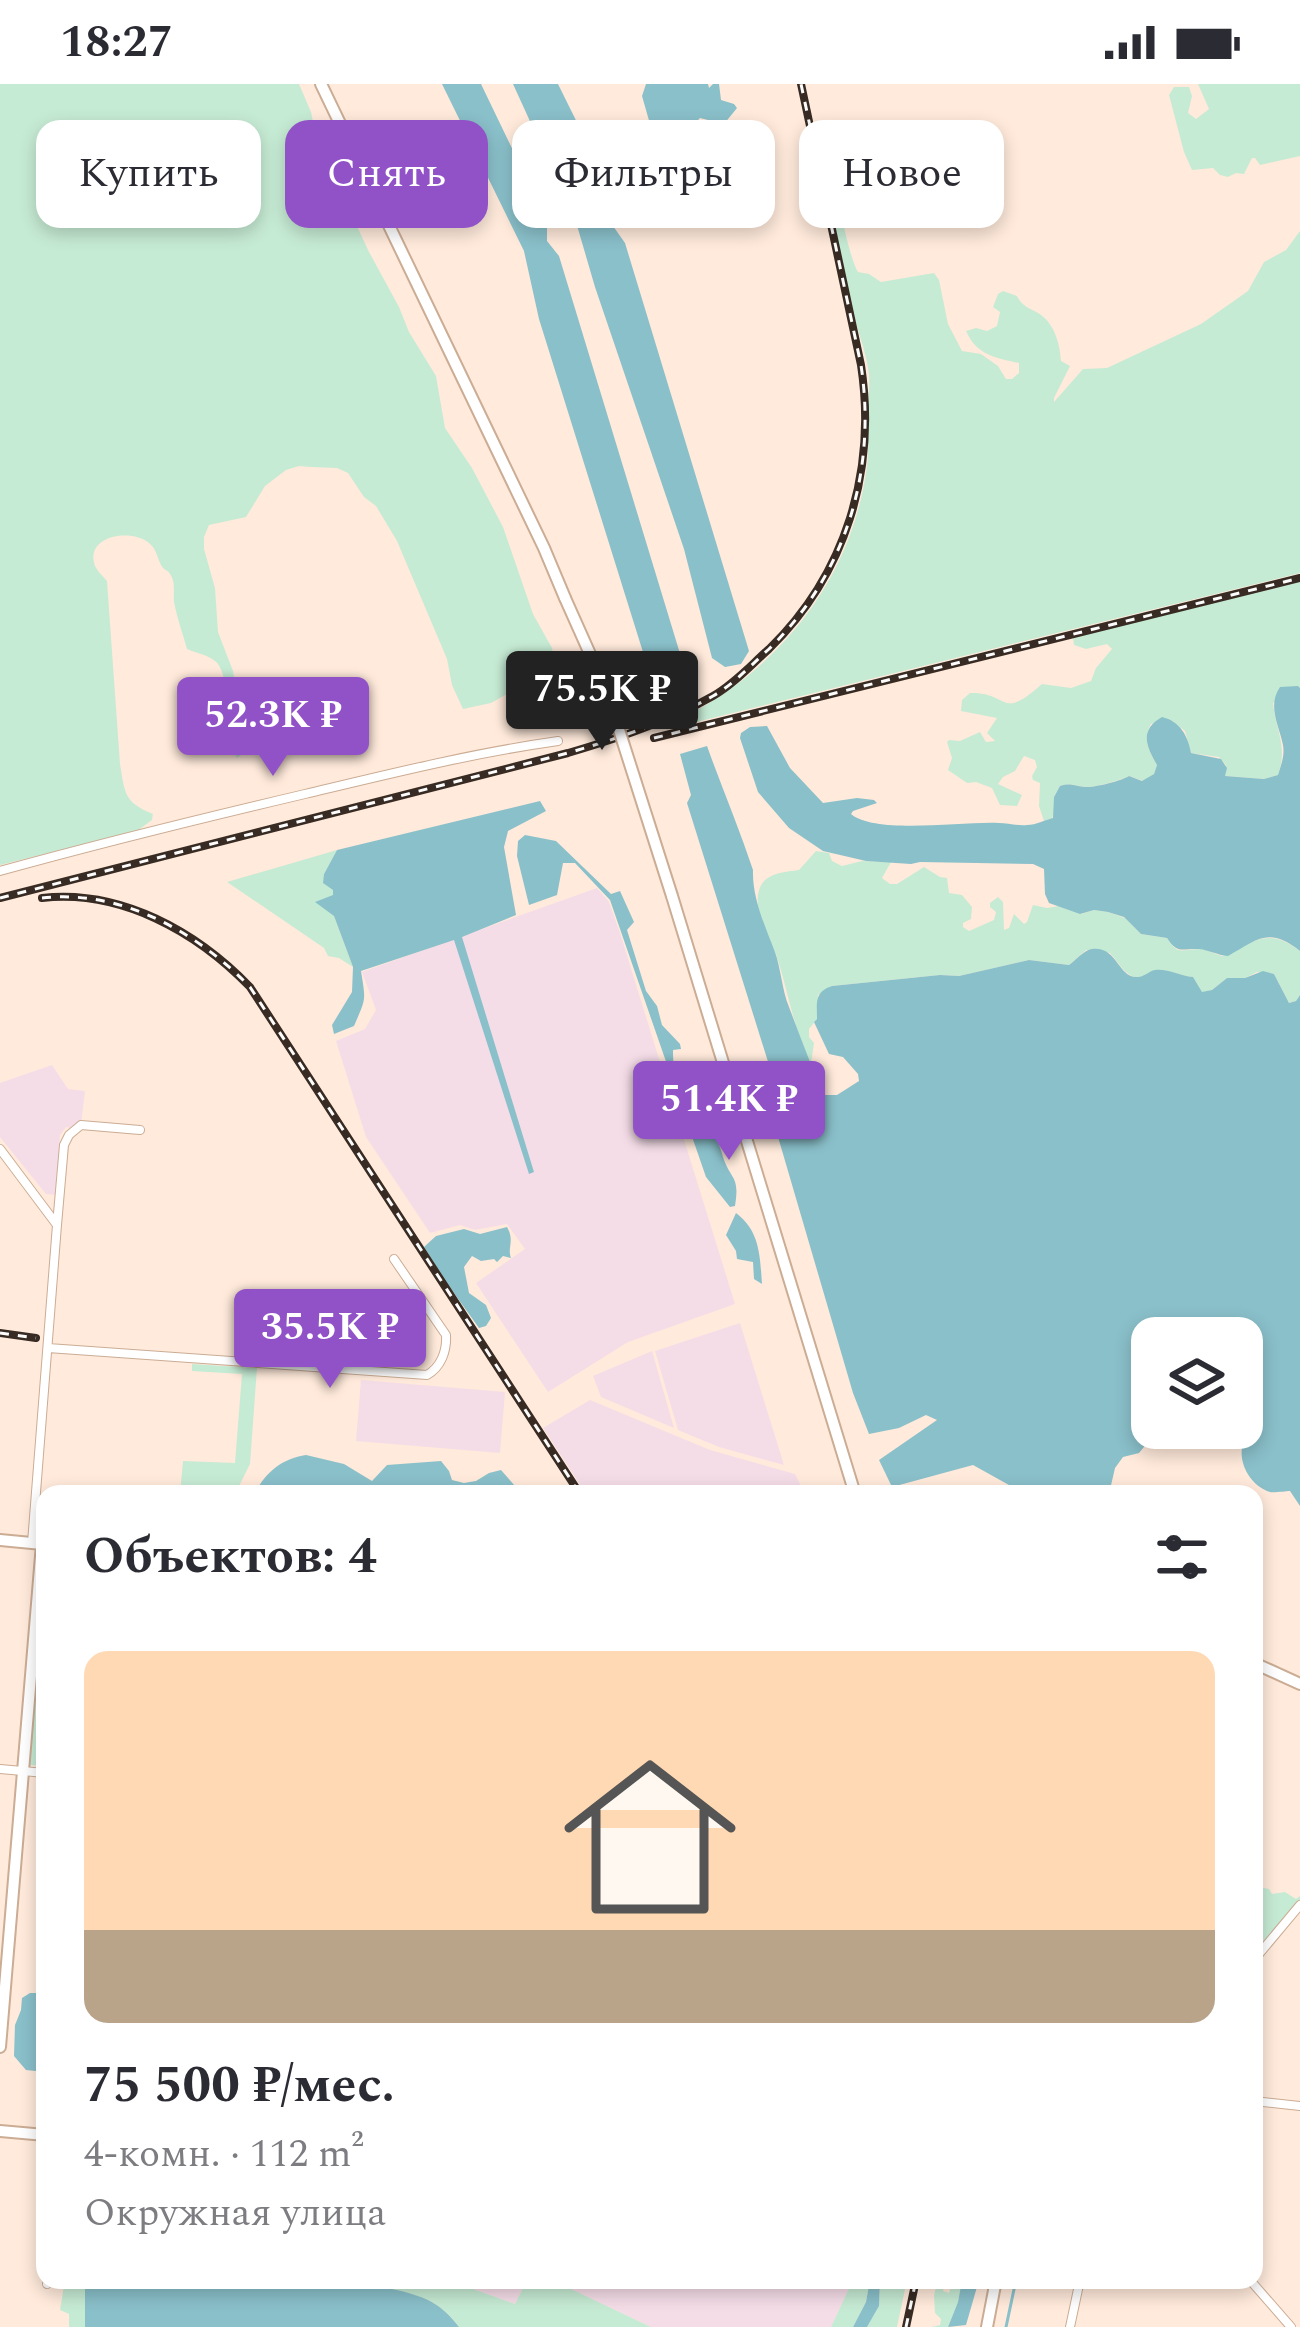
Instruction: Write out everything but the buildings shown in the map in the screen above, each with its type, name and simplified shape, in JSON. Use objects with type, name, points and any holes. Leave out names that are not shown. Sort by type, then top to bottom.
[{"type":"main road","points":[[321,84],[608,692],[851,1485]]},
{"type":"main road","points":[[0,1540],[36,1544]]},
{"type":"main road","points":[[0,2047],[36,1594]]},
{"type":"main road","points":[[1263,1667],[1300,1684]]},
{"type":"main road","points":[[0,2131],[36,2134]]},
{"type":"main road","points":[[987,2327],[994,2289]]},
{"type":"street","points":[[0,871],[358,781],[499,749],[558,741]]},
{"type":"street","points":[[42,1485],[64,1145],[68,1135],[82,1125],[140,1130]]},
{"type":"street","points":[[0,1149],[57,1226]]},
{"type":"street","points":[[48,1348],[427,1375],[447,1348],[446,1335],[394,1258]]},
{"type":"street","points":[[0,1768],[36,1771]]},
{"type":"street","points":[[1263,1949],[1300,1906]]},
{"type":"street","points":[[1263,2102],[1300,2106]]},
{"type":"street","points":[[1070,2327],[1078,2289]]},
{"type":"street","points":[[1258,2289],[1291,2327]]},
{"type":"shaded area","points":[[597,888],[609,902],[620,933],[735,1304],[628,1342],[548,1392],[476,1283],[525,1249],[507,1224],[475,1230],[460,1225],[430,1233],[366,1137],[336,1041],[365,1029],[376,1010],[362,972]]},
{"type":"shaded area","points":[[52,1065],[68,1089],[85,1091],[81,1124],[66,1127],[60,1135],[56,1195],[46,1194],[0,1137],[0,1083]]},
{"type":"shaded area","points":[[740,1323],[784,1465],[678,1430],[655,1351]]},
{"type":"shaded area","points":[[652,1351],[674,1428],[601,1397],[593,1376]]},
{"type":"shaded area","points":[[361,1380],[505,1392],[500,1453],[356,1441]]},
{"type":"shaded area","points":[[590,1400],[710,1450],[795,1474],[800,1485],[580,1485],[543,1428]]},
{"type":"shaded area","points":[[473,2289],[522,2289],[515,2304]]},
{"type":"shaded area","points":[[571,2289],[849,2289],[831,2327],[651,2327]]},
{"type":"green space","points":[[0,84],[299,84],[313,120],[285,120],[285,228],[358,228],[436,376],[445,428],[503,527],[554,661],[540,682],[491,703],[463,709],[397,541],[376,506],[348,473],[337,468],[286,470],[265,486],[246,517],[209,525],[204,537],[218,632],[233,671],[247,750],[237,758],[220,668],[212,659],[187,649],[173,580],[154,549],[132,536],[103,541],[93,555],[107,581],[122,774],[128,796],[153,814],[152,820],[137,831],[0,865]]},
{"type":"green space","points":[[1198,84],[1300,84],[1300,156],[1260,165],[1252,158],[1244,174],[1228,177],[1213,168],[1192,170],[1169,95],[1174,87],[1189,87],[1188,113],[1196,119],[1209,109]]},
{"type":"green space","points":[[835,228],[845,228],[858,272],[881,282],[934,273],[948,324],[962,351],[981,354],[1006,379],[1019,373],[1019,363],[982,351],[966,331],[997,326],[1000,312],[993,307],[998,294],[1017,296],[1046,319],[1056,336],[1061,361],[1070,366],[1054,402],[1083,369],[1107,368],[1201,324],[1248,291],[1264,262],[1286,250],[1300,231],[1300,573],[683,722],[782,644],[808,613],[846,544],[868,459],[869,374]]},
{"type":"green space","points":[[1300,581],[1300,688],[1273,703],[1282,747],[1278,775],[1264,779],[1225,776],[1226,765],[1219,757],[1191,753],[1185,731],[1171,720],[1148,729],[1148,745],[1157,765],[1154,774],[1143,781],[1129,776],[1090,787],[1060,786],[1052,819],[1044,821],[1040,783],[1032,776],[1035,760],[1024,756],[1015,771],[998,784],[1022,795],[1017,806],[1000,805],[992,788],[967,783],[948,770],[949,740],[960,741],[980,732],[986,742],[995,741],[987,733],[997,718],[961,711],[962,700],[970,693],[1011,703],[1042,684],[1071,688],[1091,681],[1112,649],[1107,644],[1086,649],[1074,645],[1073,638]]},
{"type":"green space","points":[[337,850],[324,874],[333,890],[334,916],[353,967],[328,956],[324,948],[227,882]]},
{"type":"green space","points":[[816,851],[829,853],[842,866],[891,862],[882,878],[890,884],[924,867],[947,878],[949,893],[962,895],[972,907],[971,919],[963,923],[969,931],[994,920],[996,912],[990,903],[998,897],[1003,902],[1004,930],[1014,914],[1027,922],[1033,905],[1059,906],[1081,914],[1108,912],[1125,918],[1141,934],[1167,938],[1180,950],[1200,949],[1223,956],[1261,939],[1279,939],[1300,951],[1300,995],[1289,1003],[1274,974],[1257,972],[1227,978],[1201,993],[1192,977],[1161,970],[1136,977],[1110,953],[1086,950],[1069,965],[1029,960],[959,976],[832,986],[818,995],[817,1019],[809,1029],[814,1043],[811,1063],[758,898],[765,880],[799,870]]},
{"type":"green space","points":[[192,1364],[257,1368],[250,1464],[240,1485],[181,1485],[183,1461],[235,1463],[242,1374],[192,1371]]},
{"type":"green space","points":[[36,1697],[36,1765],[30,1765]]},
{"type":"green space","points":[[1263,1888],[1272,1894],[1300,1896],[1263,1944]]},
{"type":"green space","points":[[64,2289],[85,2289],[85,2327],[69,2327],[69,2314],[60,2310]]},
{"type":"green space","points":[[387,2289],[473,2289],[515,2304],[522,2289],[571,2289],[651,2327],[459,2327],[435,2304]]},
{"type":"green space","points":[[849,2289],[868,2289],[853,2327],[831,2327]]},
{"type":"green space","points":[[880,2289],[905,2289],[897,2327],[867,2327],[879,2306]]},
{"type":"green space","points":[[936,2289],[949,2293],[960,2289],[948,2327],[932,2327],[940,2325],[941,2319],[935,2313]]},
{"type":"water","points":[[442,84],[481,84],[512,148],[512,227],[488,178],[488,120],[460,120]]},
{"type":"water","points":[[513,84],[558,84],[576,120],[529,120]]},
{"type":"water","points":[[646,84],[708,84],[709,88],[719,84],[721,100],[737,108],[727,120],[649,120],[642,96]]},
{"type":"water","points":[[513,228],[547,228],[547,241],[559,256],[692,693],[664,702],[652,681],[539,319],[524,251]]},
{"type":"water","points":[[578,228],[614,228],[625,243],[749,651],[741,664],[725,667],[712,658],[684,549]]},
{"type":"water","points":[[1298,686],[1300,951],[1271,937],[1228,956],[1178,949],[1167,938],[1141,934],[1124,917],[1094,910],[1080,914],[1049,903],[1044,869],[1033,864],[911,864],[866,861],[823,851],[789,828],[758,792],[740,738],[750,727],[767,726],[790,768],[823,803],[874,800],[877,803],[851,814],[863,820],[899,826],[1030,825],[1053,818],[1060,786],[1094,786],[1129,776],[1142,781],[1154,774],[1157,765],[1147,733],[1162,717],[1182,730],[1191,753],[1221,759],[1227,768],[1225,776],[1264,779],[1278,775],[1283,749],[1274,701],[1280,687]]},
{"type":"water","points":[[707,746],[753,870],[757,901],[787,1000],[824,1095],[837,1095],[859,1081],[843,1057],[829,1054],[814,1022],[819,995],[832,986],[959,976],[1029,960],[1069,965],[1083,953],[1101,949],[1131,976],[1169,971],[1193,977],[1202,992],[1227,978],[1263,971],[1274,974],[1289,1003],[1300,995],[1300,1506],[1290,1491],[1270,1492],[1257,1485],[1244,1466],[1242,1449],[1263,1449],[1263,1317],[1131,1317],[1131,1449],[1142,1449],[1123,1457],[1111,1485],[1009,1485],[973,1465],[891,1485],[879,1460],[937,1420],[926,1415],[899,1428],[869,1434],[776,1130],[780,1100],[687,803],[691,795],[680,754]]},
{"type":"water","points":[[540,801],[546,811],[508,831],[504,847],[516,915],[462,937],[534,1172],[529,1174],[454,940],[361,971],[364,1000],[358,1017],[354,1026],[334,1034],[332,1025],[352,992],[353,967],[334,916],[315,902],[333,895],[323,883],[337,850]]},
{"type":"water","points":[[525,835],[556,841],[611,894],[620,891],[634,922],[627,930],[646,991],[662,1025],[680,1044],[681,1049],[673,1050],[673,1061],[685,1086],[687,1112],[703,1139],[718,1142],[736,1183],[735,1206],[730,1207],[706,1177],[610,900],[575,863],[563,863],[557,895],[529,905],[517,856],[518,841]]},
{"type":"water","points":[[736,1213],[754,1236],[762,1284],[754,1279],[753,1262],[737,1259],[726,1235]]},
{"type":"water","points":[[507,1227],[511,1258],[503,1256],[497,1262],[472,1256],[464,1267],[469,1293],[486,1305],[491,1318],[479,1328],[424,1247],[436,1236],[464,1229],[480,1234]]},
{"type":"water","points":[[306,1455],[344,1464],[372,1481],[387,1465],[441,1461],[452,1480],[476,1481],[501,1470],[514,1485],[260,1485],[290,1459]]},
{"type":"water","points":[[36,1993],[36,2071],[26,2070],[14,2056],[22,1998]]},
{"type":"water","points":[[85,2289],[388,2289],[438,2306],[459,2327],[85,2327]]},
{"type":"water","points":[[868,2289],[880,2289],[879,2306],[867,2327],[853,2327]]},
{"type":"water","points":[[960,2289],[976,2289],[966,2325],[948,2327]]},
{"type":"waterway","points":[[1006,2327],[1014,2289]]},
{"type":"railway","points":[[0,898],[606,741],[713,696],[769,649],[796,620],[836,554],[850,519],[864,444],[861,365],[801,84]]},
{"type":"railway","points":[[654,738],[1300,578]]},
{"type":"railway","points":[[42,898],[100,900],[156,918],[206,949],[250,987],[574,1485]]},
{"type":"railway","points":[[0,1333],[36,1338]]},
{"type":"railway","points":[[906,2327],[914,2289]]}]
